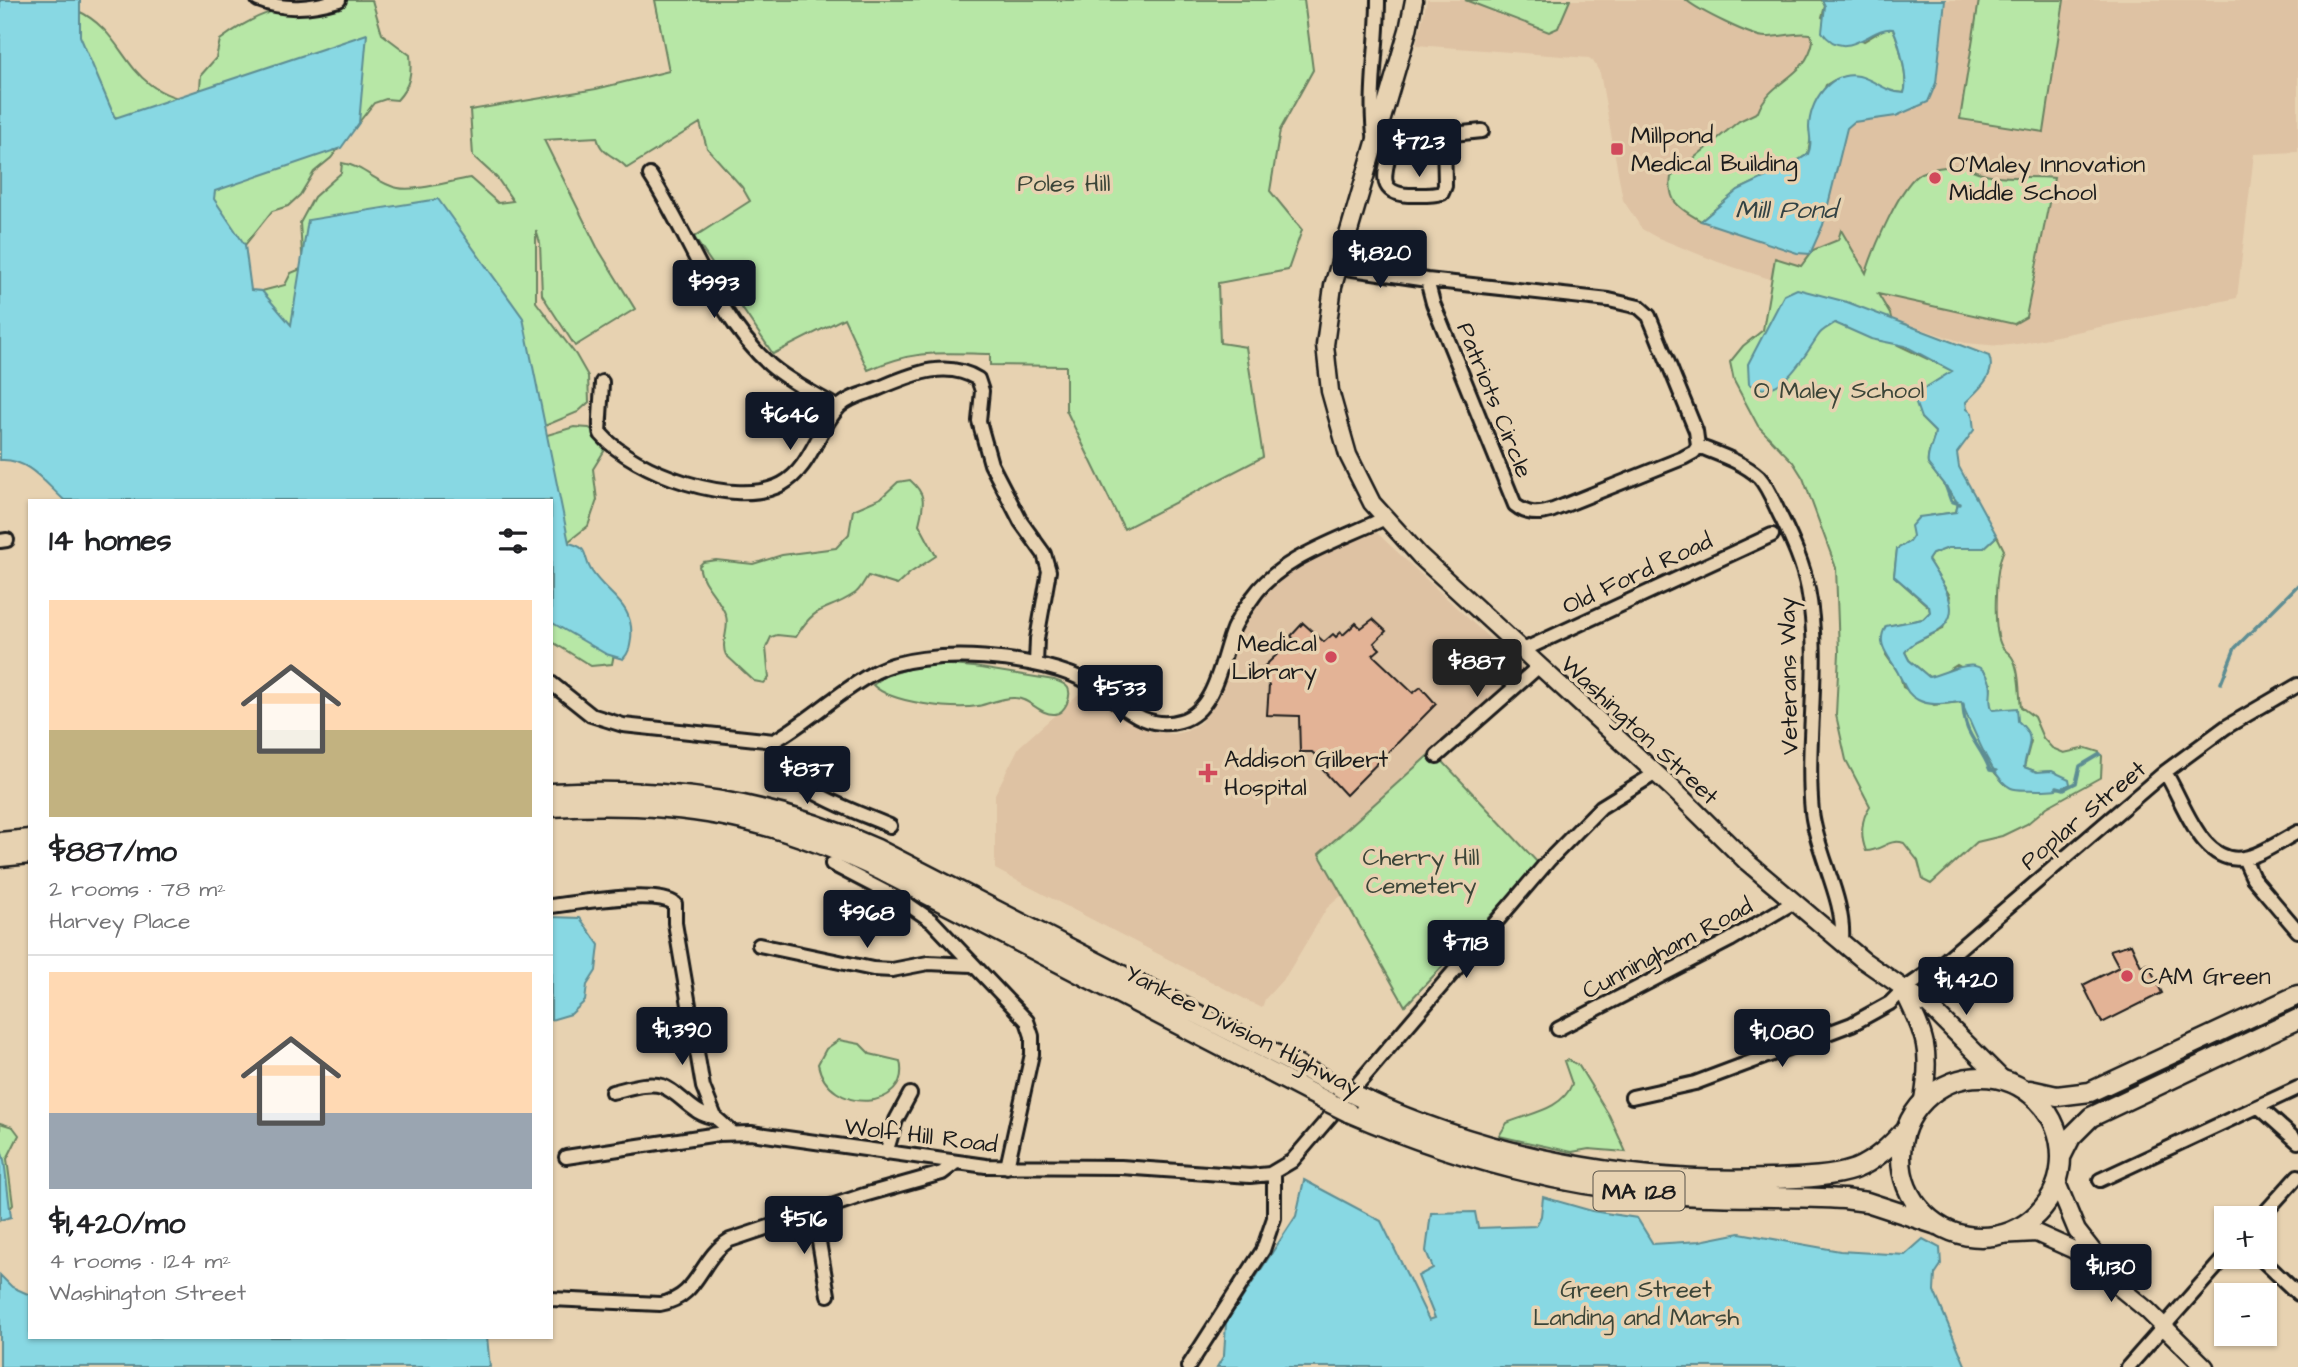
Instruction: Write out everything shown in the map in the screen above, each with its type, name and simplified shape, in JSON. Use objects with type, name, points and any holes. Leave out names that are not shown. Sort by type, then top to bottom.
[{"type":"highway","name":"Yankee Division Highway","points":[[553,793],[628,791],[682,794],[755,806],[835,831],[877,849],[1361,1098],[1429,1126],[1508,1150],[1579,1165],[1670,1177],[1757,1179],[1845,1171],[1871,1160],[1905,1130]]},
{"type":"highway","name":"Yankee Division Highway","points":[[553,807],[615,805],[698,810],[762,824],[818,841],[882,871],[1328,1102],[1458,1154],[1563,1180],[1640,1192],[1867,1202],[1937,1225]]},
{"type":"highway","points":[[0,842],[28,839]]},
{"type":"highway","points":[[0,857],[28,854]]},
{"type":"highway","name":"MA 128","points":[[1905,1130],[1923,1100],[1936,1090],[1967,1077],[2002,1079],[2023,1088],[2057,1096],[2090,1092],[2298,995]]},
{"type":"highway","name":"MA 128","points":[[1937,1225],[1966,1236],[1998,1235],[2017,1228],[2035,1216],[2050,1198],[2057,1183],[2062,1155],[2071,1137],[2091,1117],[2298,1019]]},
{"type":"highway","points":[[2023,1088],[2039,1100],[2049,1114],[2058,1132],[2062,1155]]},
{"type":"highway","points":[[1905,1130],[1900,1159],[1904,1182],[1917,1206],[1937,1225]]},
{"type":"main road","name":"Washington Street","points":[[1414,0],[1333,286],[1325,345],[1330,391],[1348,455],[1372,503],[1383,519],[1538,667],[1656,773],[1747,862],[1903,990],[1929,1006],[2002,1079]]},
{"type":"main road","name":"Washington Street","points":[[1903,990],[1923,1031],[1928,1052],[1923,1100]]},
{"type":"main road","points":[[2057,1183],[2077,1231],[2090,1250],[2205,1367]]},
{"type":"main road","points":[[1998,1235],[2030,1233],[2049,1237],[2074,1250],[2147,1310]]},
{"type":"street","points":[[258,0],[292,8],[319,6],[339,0]]},
{"type":"street","points":[[1378,0],[1378,47],[1371,115],[1375,142],[1482,131]]},
{"type":"street","points":[[1392,141],[1385,184],[1388,191],[1396,194],[1426,195],[1442,192],[1445,186],[1444,136]]},
{"type":"street","points":[[650,175],[682,227],[718,298],[759,354],[801,389],[838,408]]},
{"type":"street","points":[[1339,267],[1427,280],[1609,300],[1639,307],[1648,316],[1696,431],[1698,446]]},
{"type":"street","name":"Patriots Circle","points":[[1427,280],[1433,303],[1515,505],[1521,510],[1538,514],[1553,510],[1683,458],[1694,453],[1698,446]]},
{"type":"street","points":[[601,382],[603,408],[598,427],[601,434],[634,461],[646,467],[726,494],[756,493],[789,480],[800,468],[838,408],[853,398],[907,375],[955,369],[978,379],[982,391],[979,421],[991,464],[1021,522],[1044,554],[1049,571],[1037,639],[1036,664]]},
{"type":"street","name":"Veterans Way","points":[[1698,446],[1745,467],[1758,476],[1791,537],[1802,566],[1808,590],[1812,638],[1812,812],[1822,857],[1843,924],[1842,940]]},
{"type":"street","points":[[553,685],[591,715],[623,725],[774,741],[836,696],[885,668],[937,657],[1036,664],[1089,682],[1135,716],[1153,723],[1175,723],[1191,717],[1209,696],[1237,622],[1263,585],[1292,563],[1383,519]]},
{"type":"street","name":"Old Ford Road","points":[[1521,651],[1772,535]]},
{"type":"street","points":[[1437,756],[1538,667]]},
{"type":"street","name":"Poplar Street","points":[[1632,1097],[1696,1083],[1852,1024],[1890,1003],[1903,990],[1941,964],[2165,772],[2226,727],[2298,685]]},
{"type":"street","points":[[774,741],[775,751],[785,771],[802,785],[890,826]]},
{"type":"street","points":[[2165,772],[2208,847],[2221,856],[2244,858],[2298,832]]},
{"type":"street","points":[[1188,1367],[1263,1250],[1274,1218],[1274,1172],[1292,1161],[1493,922],[1574,834],[1614,798],[1656,773]]},
{"type":"street","points":[[2244,858],[2253,877],[2298,931]]},
{"type":"street","points":[[832,864],[923,914],[945,932],[972,965],[1019,1010],[1032,1035],[1029,1076],[1007,1167]]},
{"type":"street","points":[[553,905],[649,897],[668,899],[675,904],[675,923],[700,1075],[715,1116],[733,1133]]},
{"type":"street","name":"Cunningham Road","points":[[1558,1029],[1719,946],[1794,902]]},
{"type":"street","points":[[759,946],[873,969],[891,970],[928,963],[972,965]]},
{"type":"street","points":[[612,1092],[651,1085],[662,1086],[693,1108],[708,1116],[715,1116]]},
{"type":"street","points":[[2099,1180],[2298,1088]]},
{"type":"street","points":[[886,1153],[896,1120],[910,1094]]},
{"type":"street","points":[[2259,1107],[2298,1142]]},
{"type":"street","name":"Wolf Hill Road","points":[[566,1157],[733,1133],[766,1133],[955,1163],[1007,1167],[1122,1167],[1250,1176],[1274,1172]]},
{"type":"street","points":[[553,1299],[660,1304],[671,1301],[686,1293],[725,1243],[739,1236],[942,1173],[955,1163]]},
{"type":"street","points":[[2271,1206],[2298,1176]]},
{"type":"street","points":[[814,1212],[828,1295]]},
{"type":"street","points":[[2128,1367],[2214,1269]]},
{"type":"street","points":[[2272,1269],[2298,1293]]},
{"type":"shaded area","name":"O'Maley Innovation Middle School","points":[[1427,0],[2298,0],[2298,152],[2254,154],[2237,298],[2024,343],[2001,346],[1965,343],[1718,262],[1642,229],[1623,200],[1600,73],[1593,61],[1589,58],[1416,45]]},
{"type":"shaded area","name":"Addison Gilbert Hospital","points":[[1375,531],[1522,669],[1319,854],[1342,895],[1327,908],[1286,976],[1265,999],[1262,1008],[995,869],[995,794],[1019,747],[1083,690],[1150,731],[1173,734],[1187,731],[1201,722],[1217,696],[1234,643],[1251,608],[1268,589],[1292,569]]},
{"type":"green space","points":[[330,0],[372,0],[382,34],[410,55],[407,85],[397,100],[386,99],[374,103],[331,158],[314,172],[300,195],[288,206],[272,211],[245,245],[236,239],[125,121],[106,113],[72,18],[76,10],[94,21],[107,33],[140,76],[155,88],[174,97],[199,102],[201,75],[216,58],[220,40],[245,23],[272,11]]},
{"type":"green space","name":"Poles Hill","points":[[655,0],[1304,0],[1313,70],[1280,130],[1270,191],[1302,230],[1288,270],[1218,283],[1220,343],[1246,347],[1263,457],[1124,529],[1066,410],[1066,366],[990,365],[990,354],[942,353],[900,358],[868,370],[844,318],[773,354],[694,237],[750,201],[742,187],[707,148],[700,123],[627,168],[605,152],[597,137],[544,140],[597,247],[635,309],[575,346],[542,295],[540,243],[536,230],[536,302],[576,355],[588,376],[589,402],[578,412],[528,433],[544,436],[574,427],[589,428],[603,437],[606,448],[593,469],[597,500],[588,526],[569,541],[565,540],[614,654],[612,664],[591,666],[553,642],[553,499],[353,499],[262,291],[285,285],[291,273],[303,268],[300,223],[314,197],[341,173],[342,163],[390,186],[405,189],[470,178],[498,203],[513,201],[497,178],[473,156],[470,110],[596,89],[669,71]]},
{"type":"green space","points":[[1465,0],[1570,0],[1558,28],[1549,32]]},
{"type":"green space","points":[[1686,0],[1822,0],[1825,6],[1822,17],[1864,41],[1886,28],[1893,29],[1904,71],[1904,93],[1848,76],[1826,85],[1809,128],[1811,136],[1808,154],[1738,190],[1701,221],[1682,209],[1673,199],[1671,177],[1739,121],[1758,112],[1771,92],[1803,63],[1813,41],[1810,34],[1766,37],[1749,33]]},
{"type":"green space","points":[[1979,0],[2064,0],[2044,132],[1960,119]]},
{"type":"green space","name":"O Maley School","points":[[1964,166],[1997,176],[2054,178],[2026,317],[2014,324],[1878,294],[1890,314],[1898,345],[1953,371],[1922,390],[1921,418],[1935,432],[1928,464],[1958,503],[1956,512],[1929,516],[1909,542],[1897,549],[1894,576],[1929,607],[1930,612],[1923,619],[1887,626],[1886,655],[1900,675],[1903,687],[1934,705],[1961,702],[1995,773],[2006,785],[2052,771],[2037,772],[2024,767],[2031,741],[1993,710],[1989,704],[1991,684],[1957,665],[1941,675],[1929,677],[1909,660],[1905,652],[1910,645],[1943,629],[1950,596],[1928,560],[1932,554],[1948,548],[1984,548],[1997,536],[2004,550],[1998,570],[1997,627],[2002,647],[2015,664],[2021,707],[2034,717],[2043,738],[2052,748],[2064,753],[2086,748],[2099,752],[2102,756],[2101,777],[2047,807],[2027,824],[2002,836],[1977,842],[1931,884],[1923,880],[1918,861],[1904,843],[1889,843],[1866,851],[1862,828],[1870,806],[1846,760],[1836,715],[1839,652],[1836,568],[1803,478],[1793,462],[1758,426],[1734,381],[1730,362],[1743,346],[1763,330],[1775,258],[1801,266],[1813,250],[1838,240],[1841,230],[1866,273],[1889,218],[1913,179],[1931,169]]},
{"type":"green space","points":[[910,480],[922,495],[919,524],[936,556],[897,585],[868,576],[856,592],[810,618],[796,637],[771,637],[766,648],[769,678],[764,683],[754,681],[726,655],[726,616],[704,580],[699,566],[703,562],[716,560],[753,564],[782,555],[836,548],[849,534],[853,510],[881,498],[898,482]]},
{"type":"green space","points":[[928,663],[974,667],[1054,680],[1068,688],[1068,699],[1062,711],[1049,714],[1015,698],[967,707],[923,704],[893,696],[873,685],[885,676]]},
{"type":"green space","name":"Cherry Hill Cemetery","points":[[1433,751],[1539,864],[1405,1006],[1319,854]]},
{"type":"green space","points":[[839,1040],[860,1044],[870,1054],[900,1061],[900,1078],[894,1090],[882,1098],[867,1101],[852,1099],[837,1092],[825,1081],[818,1064],[826,1049]]},
{"type":"green space","points":[[1569,1060],[1579,1066],[1609,1115],[1626,1152],[1589,1149],[1572,1152],[1499,1136],[1507,1123],[1561,1100],[1572,1084],[1564,1061]]},
{"type":"green space","points":[[0,1123],[13,1127],[19,1135],[7,1159],[13,1205],[0,1220]]},
{"type":"water","points":[[0,0],[80,0],[80,36],[115,118],[367,34],[359,123],[341,148],[215,191],[214,199],[245,245],[251,290],[262,291],[291,325],[308,220],[438,199],[523,318],[569,543],[583,550],[597,579],[624,608],[631,627],[629,650],[623,659],[606,654],[553,623],[553,499],[63,499],[28,467],[10,460],[0,460]]},
{"type":"water","name":"Mill Pond","points":[[1822,0],[1945,0],[1936,83],[1928,102],[1896,116],[1854,122],[1847,128],[1823,225],[1810,254],[1797,253],[1701,221],[1738,190],[1808,154],[1813,108],[1830,83],[1849,75],[1859,76],[1892,91],[1904,93],[1904,71],[1893,29],[1885,29],[1859,41],[1840,45],[1822,32],[1825,6]]},
{"type":"water","points":[[1797,289],[1847,302],[1989,356],[1991,363],[1988,376],[1966,402],[1967,409],[1972,413],[1974,430],[1957,453],[1959,467],[1997,536],[1984,548],[1948,548],[1932,554],[1928,560],[1950,600],[1949,618],[1943,627],[1905,652],[1909,660],[1929,677],[1964,666],[1979,668],[1986,673],[1993,710],[2017,708],[2018,721],[2028,733],[2030,742],[2024,767],[2037,772],[2052,771],[2069,779],[2070,784],[2051,790],[2021,790],[2004,783],[1989,762],[1961,702],[1934,704],[1914,698],[1885,651],[1882,640],[1886,626],[1923,619],[1930,612],[1929,606],[1894,576],[1897,549],[1909,542],[1913,536],[1911,526],[1919,517],[1956,512],[1958,503],[1928,464],[1935,432],[1921,418],[1916,404],[1922,390],[1952,371],[1905,346],[1871,339],[1835,323],[1819,334],[1798,365],[1781,383],[1771,388],[1749,384],[1748,364],[1784,295]]},
{"type":"water","points":[[553,917],[580,918],[599,945],[596,971],[587,985],[585,1001],[571,1014],[553,1019]]},
{"type":"water","points":[[0,1146],[11,1217],[0,1220]]},
{"type":"water","points":[[1304,1180],[1381,1221],[1429,1320],[1435,1318],[1418,1276],[1433,1268],[1426,1251],[1431,1213],[1475,1212],[1478,1228],[1536,1226],[1541,1216],[1543,1197],[1592,1211],[1637,1218],[1653,1244],[1700,1241],[1740,1233],[1840,1251],[1905,1255],[1923,1239],[1940,1248],[1941,1265],[1935,1274],[1934,1291],[1966,1367],[1217,1367],[1224,1355],[1226,1323],[1296,1216]]},
{"type":"water","points":[[0,1275],[12,1287],[28,1294],[28,1339],[487,1339],[490,1367],[0,1367]]},
{"type":"building","name":"Addison Gilbert Hospital","points":[[1373,619],[1386,631],[1374,643],[1380,649],[1373,655],[1413,693],[1421,687],[1436,704],[1346,795],[1321,768],[1325,764],[1312,752],[1300,752],[1299,716],[1267,715],[1269,685],[1257,673],[1294,639],[1291,636],[1303,623],[1324,642],[1333,634],[1336,637],[1341,632],[1343,635],[1356,623],[1361,628]]},
{"type":"building","name":"CAM Green","points":[[2131,944],[2141,966],[2148,964],[2162,993],[2102,1023],[2083,985],[2119,967],[2110,950]]},
{"type":"waterway","points":[[1946,487],[1951,501],[1960,504]]},
{"type":"waterway","points":[[2221,683],[2235,648],[2298,585]]},
{"type":"waterway","points":[[1963,704],[1969,732],[1990,770],[1996,771]]},
{"type":"waterway","points":[[2057,787],[2064,789],[2076,783],[2080,766],[2100,754]]},
{"type":"place","name":"Millpond Medical Building","points":[[1617,149]]},
{"type":"place","name":"O'Maley Innovation Middle School","points":[[1935,178]]},
{"type":"place","name":"Medical Library","points":[[1331,657]]},
{"type":"place","name":"Addison Gilbert Hospital","points":[[1208,773]]},
{"type":"place","name":"CAM Green","points":[[2127,976]]},
{"type":"park label","name":"Green Street Landing and Marsh","points":[[1636,1303]]}]
